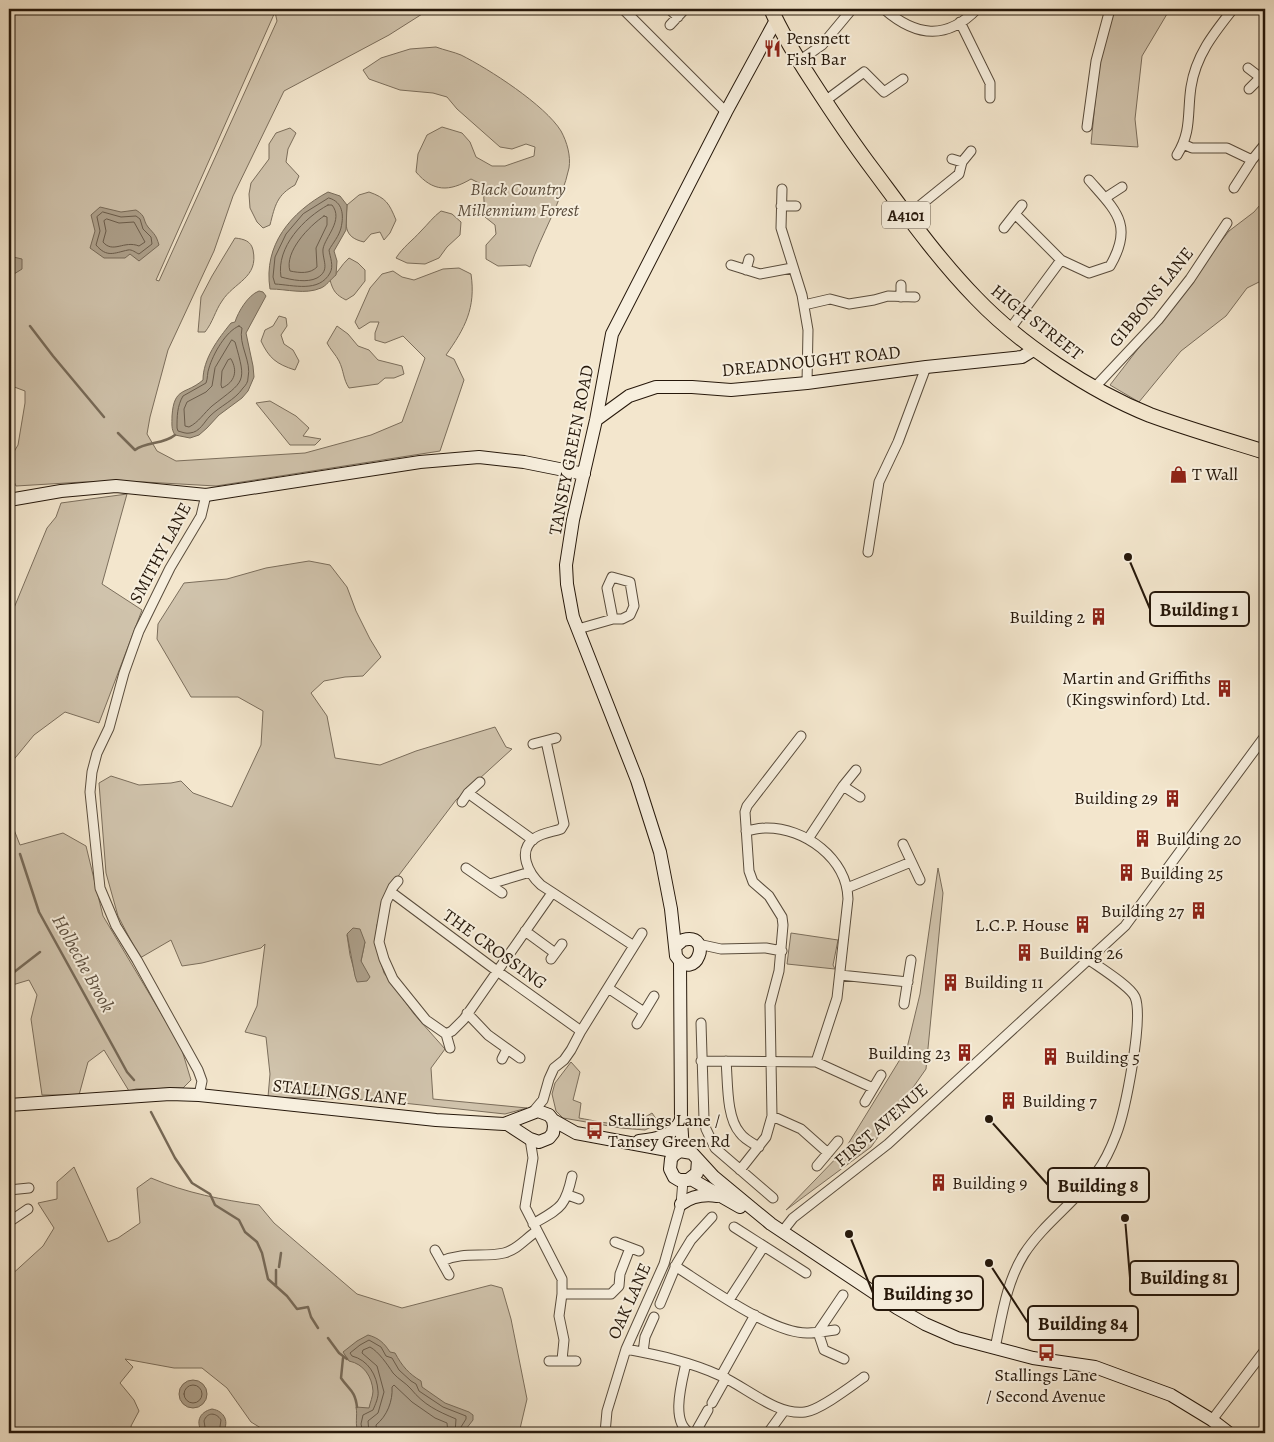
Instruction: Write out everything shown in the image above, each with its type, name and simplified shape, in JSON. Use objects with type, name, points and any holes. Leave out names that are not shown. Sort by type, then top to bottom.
[{"type":"main road","name":"HIGH STREET","points":[[774,15],[799,61],[844,130],[907,216],[977,299],[1010,329],[1036,349],[1095,387],[1151,415],[1265,452]]},
{"type":"street","points":[[669,9],[678,17]]},
{"type":"street","points":[[670,25],[685,9]]},
{"type":"street","points":[[799,61],[822,45],[852,9]]},
{"type":"street","points":[[884,9],[902,23],[927,32],[942,30],[960,22],[977,9]]},
{"type":"street","points":[[1087,128],[1096,61],[1110,9]]},
{"type":"street","points":[[1177,155],[1184,144],[1190,118],[1191,88],[1198,62],[1215,31],[1231,9]]},
{"type":"street","points":[[628,10],[726,112]]},
{"type":"street","name":"TANSEY GREEN ROAD","points":[[690,961],[676,956],[671,910],[660,852],[637,780],[573,617],[567,584],[566,564],[573,520],[596,420],[612,334],[774,15]]},
{"type":"street","points":[[960,22],[990,83],[990,98]]},
{"type":"street","points":[[1248,68],[1262,79],[1249,89]]},
{"type":"street","points":[[825,101],[864,72],[884,92],[903,79]]},
{"type":"street","points":[[1184,144],[1192,148],[1227,148],[1252,160]]},
{"type":"street","points":[[1234,188],[1265,144]]},
{"type":"street","points":[[907,216],[959,174],[962,162],[970,151]]},
{"type":"street","points":[[952,159],[962,162]]},
{"type":"street","points":[[1015,214],[1062,260],[1089,273],[1110,266],[1118,252],[1121,234],[1120,220],[1112,206],[1089,180]]},
{"type":"street","points":[[1105,198],[1122,187]]},
{"type":"street","points":[[782,189],[781,228],[804,305],[808,330],[807,383]]},
{"type":"street","points":[[1004,228],[1022,205]]},
{"type":"street","points":[[781,206],[796,206]]},
{"type":"street","name":"GIBBONS LANE","points":[[1095,387],[1158,320],[1190,279],[1227,223]]},
{"type":"street","points":[[746,270],[749,259]]},
{"type":"street","points":[[1010,329],[1062,260]]},
{"type":"street","points":[[731,265],[760,274],[792,268]]},
{"type":"street","points":[[901,285],[901,296]]},
{"type":"street","points":[[804,305],[830,299],[849,304],[888,296],[914,297]]},
{"type":"street","name":"DREADNOUGHT ROAD","points":[[596,420],[629,396],[656,387],[731,390],[807,383],[926,367],[1022,357],[1036,349]]},
{"type":"street","points":[[868,552],[879,482],[898,442],[926,367]]},
{"type":"street","name":"SMITHY LANE","points":[[199,1095],[202,1081],[198,1070],[116,926],[100,888],[90,792],[92,772],[97,753],[109,728],[124,674],[139,631],[170,568],[201,516],[206,496],[420,462],[479,457],[524,462],[584,474]]},
{"type":"street","points":[[9,500],[61,491],[116,486],[206,496]]},
{"type":"street","points":[[578,629],[613,619],[622,619],[630,615],[634,606],[630,582],[612,577],[606,588],[613,619]]},
{"type":"street","points":[[740,1170],[759,1147],[769,1131],[772,1116],[770,1005],[782,951],[782,917],[769,896],[753,882],[749,871],[745,812],[747,806],[801,736]]},
{"type":"street","name":"FIRST AVENUE","points":[[782,1232],[793,1218],[888,1144],[1125,926],[1265,736]]},
{"type":"street","points":[[533,744],[556,738]]},
{"type":"street","points":[[546,741],[564,824],[561,829],[543,834],[532,840],[525,853],[527,866],[533,878],[552,893],[634,946]]},
{"type":"street","points":[[808,839],[843,786],[856,770]]},
{"type":"street","points":[[462,802],[468,793],[480,782]]},
{"type":"street","points":[[843,786],[860,797]]},
{"type":"street","points":[[468,793],[532,840]]},
{"type":"street","points":[[746,831],[765,828],[808,839],[823,850],[844,875],[847,888],[837,998],[816,1062]]},
{"type":"street","points":[[903,844],[920,880]]},
{"type":"street","points":[[847,888],[912,862]]},
{"type":"street","points":[[466,868],[502,893]]},
{"type":"street","points":[[490,884],[530,872]]},
{"type":"street","points":[[398,881],[386,902],[379,942],[384,959],[393,979],[426,1020],[446,1034],[450,1048]]},
{"type":"street","name":"THE CROSSING","points":[[391,892],[581,1031]]},
{"type":"street","points":[[446,1034],[452,1031],[467,1013],[552,893]]},
{"type":"street","name":"TANSEY GREEN ROAD","points":[[671,910],[694,941],[700,953],[690,961],[682,984],[680,1152]]},
{"type":"street","points":[[525,931],[553,956],[562,944]]},
{"type":"street","points":[[562,1360],[564,1340],[559,1316],[562,1279],[525,1207],[533,1158],[524,1126],[530,1114],[543,1100],[552,1074],[571,1050],[642,933]]},
{"type":"street","points":[[676,946],[683,940],[694,941],[721,949],[766,948],[782,951]]},
{"type":"street","points":[[690,961],[721,949]]},
{"type":"street","points":[[995,1348],[1014,1272],[1038,1235],[1097,1172],[1110,1150],[1124,1112],[1138,1014],[1136,1002],[1131,991],[1088,959]]},
{"type":"street","points":[[904,1004],[911,960]]},
{"type":"street","points":[[840,975],[908,982]]},
{"type":"street","points":[[608,988],[644,1012]]},
{"type":"street","points":[[637,1024],[654,996]]},
{"type":"street","points":[[467,1013],[488,1036],[520,1058]]},
{"type":"street","points":[[701,1023],[701,1061],[706,1129],[715,1148],[773,1198]]},
{"type":"street","points":[[502,1059],[507,1050]]},
{"type":"street","points":[[701,1061],[816,1062],[873,1088]]},
{"type":"street","points":[[726,1061],[731,1116],[734,1126],[744,1138],[759,1147]]},
{"type":"street","points":[[864,1102],[881,1075]]},
{"type":"street","name":"STALLINGS LANE","points":[[9,1105],[170,1094],[199,1095],[436,1120],[507,1124],[530,1114]]},
{"type":"street","points":[[533,1158],[553,1133],[554,1126],[543,1100]]},
{"type":"street","points":[[530,1114],[538,1111],[576,1133]]},
{"type":"street","points":[[772,1116],[801,1129],[828,1153]]},
{"type":"street","points":[[632,1142],[656,1139],[669,1134],[677,1128],[681,1120]]},
{"type":"street","name":"STALLINGS LANE","points":[[507,1124],[528,1137]]},
{"type":"street","points":[[528,1137],[539,1142],[576,1133],[692,1153],[714,1178],[771,1224],[897,1308],[957,1338],[1033,1358],[1096,1367],[1171,1395],[1212,1420],[1229,1433]]},
{"type":"street","points":[[817,1166],[838,1141]]},
{"type":"street","points":[[632,1142],[669,1164]]},
{"type":"street","points":[[680,1152],[674,1155],[669,1164],[674,1177],[687,1180],[724,1197],[771,1224]]},
{"type":"street","points":[[687,1180],[699,1169],[698,1160]]},
{"type":"street","points":[[442,1261],[455,1256],[505,1253],[519,1246],[535,1228],[556,1212],[563,1203],[568,1194],[572,1176]]},
{"type":"street","name":"OAK LANE","points":[[605,1433],[607,1411],[626,1349],[664,1264],[687,1180]]},
{"type":"street","points":[[9,1190],[29,1188]]},
{"type":"street","points":[[568,1194],[578,1199]]},
{"type":"street","points":[[680,1204],[688,1198],[705,1194],[724,1197]]},
{"type":"street","points":[[9,1222],[28,1209]]},
{"type":"street","points":[[660,1304],[675,1266],[691,1240],[712,1217]]},
{"type":"street","points":[[734,1227],[806,1273]]},
{"type":"street","points":[[562,1294],[611,1294],[615,1292],[619,1286],[620,1274],[635,1249],[615,1242]]},
{"type":"street","points":[[729,1300],[764,1246]]},
{"type":"street","points":[[435,1250],[450,1275]]},
{"type":"street","points":[[675,1266],[754,1315],[787,1330],[807,1333],[835,1330]]},
{"type":"street","points":[[818,1332],[843,1295]]},
{"type":"street","points":[[695,1433],[710,1407],[754,1315]]},
{"type":"street","points":[[643,1352],[645,1337],[654,1317]]},
{"type":"street","points":[[818,1332],[824,1350],[844,1359]]},
{"type":"street","points":[[626,1349],[686,1363],[724,1377],[784,1410],[804,1412],[816,1408],[864,1377]]},
{"type":"street","points":[[1212,1420],[1265,1350]]},
{"type":"street","points":[[549,1361],[576,1361]]},
{"type":"street","points":[[686,1363],[679,1400],[679,1419],[685,1430],[690,1433]]},
{"type":"street","points":[[768,1433],[784,1410]]},
{"type":"street","points":[[677,1433],[682,1425]]},
{"type":"green space","points":[[9,9],[430,9],[389,35],[284,91],[233,196],[214,251],[168,350],[147,434],[157,451],[176,461],[305,453],[371,435],[402,422],[425,358],[403,336],[385,343],[375,340],[375,333],[379,322],[370,322],[359,329],[355,322],[370,288],[382,274],[393,271],[402,277],[414,280],[443,269],[459,268],[471,274],[472,297],[464,326],[446,355],[454,359],[464,380],[440,451],[216,486],[144,482],[83,482],[16,486],[10,473],[12,455],[18,445],[25,403],[25,391],[9,385]],"holes":[[[275,12],[277,21],[159,281],[156,280]]]},
{"type":"green space","points":[[1114,9],[1170,9],[1142,56],[1135,119],[1138,147],[1091,144],[1099,62]]},
{"type":"green space","name":"Black Country Millennium Forest","points":[[436,47],[461,55],[516,88],[543,110],[561,131],[565,140],[569,159],[566,180],[530,267],[526,265],[498,266],[486,259],[486,245],[496,234],[495,225],[485,217],[483,185],[471,179],[456,186],[442,188],[422,179],[416,172],[418,154],[427,135],[442,127],[462,133],[470,142],[476,157],[492,166],[505,166],[534,156],[535,147],[526,144],[512,149],[500,147],[457,109],[447,97],[433,93],[400,90],[369,79],[363,70],[381,58],[410,49]]},
{"type":"green space","points":[[290,128],[296,133],[288,149],[286,162],[299,176],[295,185],[280,197],[273,212],[270,225],[263,228],[257,222],[250,208],[249,194],[251,183],[269,159],[269,144],[276,133]]},
{"type":"green space","points":[[369,192],[386,202],[396,220],[390,233],[384,240],[380,232],[371,234],[364,242],[357,240],[352,237],[347,229],[347,205],[359,195]]},
{"type":"green space","points":[[1265,199],[1265,279],[1247,288],[1226,316],[1181,351],[1139,402],[1110,385],[1229,231],[1254,212]]},
{"type":"green space","name":"Black Country Millennium Forest","points":[[441,211],[452,214],[461,222],[460,235],[447,247],[439,258],[425,264],[407,263],[396,258],[405,247]]},
{"type":"green space","points":[[235,238],[251,244],[254,259],[252,267],[244,279],[222,301],[205,332],[198,332],[201,297]]},
{"type":"green space","points":[[349,258],[365,270],[365,281],[354,295],[346,300],[335,292],[330,280]]},
{"type":"green space","points":[[279,316],[286,318],[287,326],[281,335],[284,344],[293,350],[299,361],[295,370],[274,360],[261,341],[265,330],[273,326]]},
{"type":"green space","points":[[337,326],[348,334],[358,346],[369,350],[378,360],[402,366],[404,374],[394,378],[385,378],[378,384],[349,388],[339,361],[327,343]]},
{"type":"green space","points":[[270,401],[296,416],[309,428],[303,436],[321,439],[315,445],[290,445],[256,403]]},
{"type":"green space","points":[[127,494],[102,584],[142,610],[99,723],[65,712],[34,735],[11,763],[11,822],[20,845],[63,833],[86,846],[103,916],[181,1047],[191,1080],[183,1088],[136,1089],[129,1091],[104,1050],[88,1062],[79,1095],[42,1095],[31,1019],[37,995],[29,980],[9,986],[9,620],[47,528],[56,517],[61,503]]},
{"type":"green space","points":[[309,561],[330,565],[347,587],[356,611],[381,657],[363,676],[324,681],[311,693],[327,716],[335,758],[380,765],[416,751],[495,727],[506,747],[512,749],[456,800],[399,875],[386,897],[377,925],[375,943],[384,973],[414,1014],[445,1049],[431,1068],[433,1099],[527,1108],[505,1114],[375,1100],[268,1097],[270,1074],[266,1037],[245,1032],[257,1006],[265,944],[261,948],[202,963],[182,966],[171,940],[140,958],[118,916],[106,873],[99,783],[111,776],[139,785],[181,781],[193,793],[232,807],[261,745],[263,711],[238,697],[191,697],[157,639],[158,624],[184,583],[227,579],[266,568]],"holes":[[[347,935],[365,942],[357,981]]]},
{"type":"green space","points":[[938,868],[943,893],[926,1069],[871,1147],[786,1210],[845,1149],[907,1048],[920,994]]},
{"type":"green space","points":[[791,933],[838,940],[833,965],[835,969],[787,964]]},
{"type":"green space","points":[[571,1062],[580,1072],[573,1100],[581,1103],[579,1118],[617,1124],[634,1122],[652,1113],[659,1123],[645,1130],[563,1118],[556,1111],[552,1094],[555,1083]]},
{"type":"green space","points":[[74,1167],[108,1242],[118,1238],[140,1223],[137,1188],[151,1178],[205,1195],[259,1205],[274,1223],[357,1294],[402,1308],[491,1285],[502,1288],[511,1319],[527,1399],[519,1433],[297,1433],[295,1430],[269,1433],[251,1422],[227,1388],[202,1368],[174,1368],[125,1359],[133,1367],[120,1383],[134,1400],[139,1411],[131,1426],[132,1433],[9,1433],[9,1277],[43,1246],[54,1228],[38,1203],[57,1199],[57,1182]]},
{"type":"water","points":[[328,192],[340,196],[347,205],[346,230],[334,251],[337,261],[336,275],[323,287],[315,290],[270,289],[269,273],[271,258],[282,232],[302,209]]},
{"type":"water","points":[[100,207],[121,212],[136,210],[143,216],[159,245],[139,261],[130,254],[125,258],[104,258],[90,248],[95,231],[91,215]]},
{"type":"water","points":[[9,256],[22,259],[22,269],[14,274],[9,273]]},
{"type":"water","points":[[259,291],[263,292],[266,296],[246,333],[254,377],[248,391],[242,398],[219,415],[199,435],[190,438],[175,435],[172,428],[172,416],[175,400],[182,392],[203,380],[208,357],[216,343],[231,323],[235,322],[247,300]]},
{"type":"water","points":[[353,928],[360,929],[365,942],[361,961],[370,977],[367,981],[357,982],[355,976],[347,934]]},
{"type":"water","points":[[368,1335],[378,1339],[390,1352],[395,1353],[406,1369],[421,1381],[422,1387],[445,1403],[473,1415],[473,1420],[466,1429],[468,1433],[359,1433],[356,1407],[369,1408],[373,1393],[372,1386],[369,1376],[363,1368],[349,1361],[343,1352]]},
{"type":"water","points":[[193,1380],[203,1384],[207,1394],[203,1404],[193,1408],[183,1404],[179,1394],[183,1384]]},
{"type":"water","points":[[212,1409],[220,1412],[225,1418],[226,1425],[222,1433],[203,1433],[199,1425],[201,1415]]},
{"type":"waterway","points":[[30,326],[104,417]]},
{"type":"waterway","points":[[118,433],[135,450],[144,445],[165,440],[175,435]]},
{"type":"waterway","name":"Holbeche Brook","points":[[20,854],[39,912],[127,1072],[134,1080]]},
{"type":"waterway","points":[[9,976],[40,952]]},
{"type":"waterway","name":"Holbeche Brook","points":[[151,1112],[175,1158],[192,1183],[210,1194],[215,1205],[239,1220],[245,1232],[257,1242],[262,1253],[268,1279],[287,1296],[297,1309],[308,1307],[311,1317],[318,1328]]},
{"type":"waterway","points":[[279,1267],[281,1253]]},
{"type":"waterway","points":[[276,1270],[276,1286]]},
{"type":"waterway","name":"Holbeche Brook","points":[[328,1338],[339,1353],[347,1359]]},
{"type":"waterway","points":[[343,1358],[341,1378],[353,1394],[357,1407]]},
{"type":"place","name":"Pensnett Fish Bar","points":[[772,48]]},
{"type":"place","name":"T Wall","points":[[1178,474]]},
{"type":"place","name":"Building 1","points":[[1128,557]]},
{"type":"place","name":"Building 2","points":[[1099,617]]},
{"type":"place","name":"Martin and Griffiths (Kingswinford) Ltd.","points":[[1225,688]]},
{"type":"place","name":"Building 29","points":[[1172,798]]},
{"type":"place","name":"Building 20","points":[[1142,839]]},
{"type":"place","name":"Building 25","points":[[1126,873]]},
{"type":"place","name":"Building 27","points":[[1198,911]]},
{"type":"place","name":"L.C.P. House","points":[[1083,925]]},
{"type":"place","name":"Building 26","points":[[1025,953]]},
{"type":"place","name":"Building 11","points":[[950,982]]},
{"type":"place","name":"Building 23","points":[[965,1053]]},
{"type":"place","name":"Building 5","points":[[1051,1057]]},
{"type":"place","name":"Building 7","points":[[1008,1101]]},
{"type":"place","name":"Building 8","points":[[989,1119]]},
{"type":"place","name":"Stallings Lane / Tansey Green Rd","points":[[594,1130]]},
{"type":"place","name":"Building 9","points":[[938,1183]]},
{"type":"place","name":"Building 81","points":[[1125,1218]]},
{"type":"place","name":"Building 30","points":[[849,1234]]},
{"type":"place","name":"Building 84","points":[[989,1263]]},
{"type":"place","name":"Stallings Lane / Second Avenue","points":[[1046,1352]]}]
